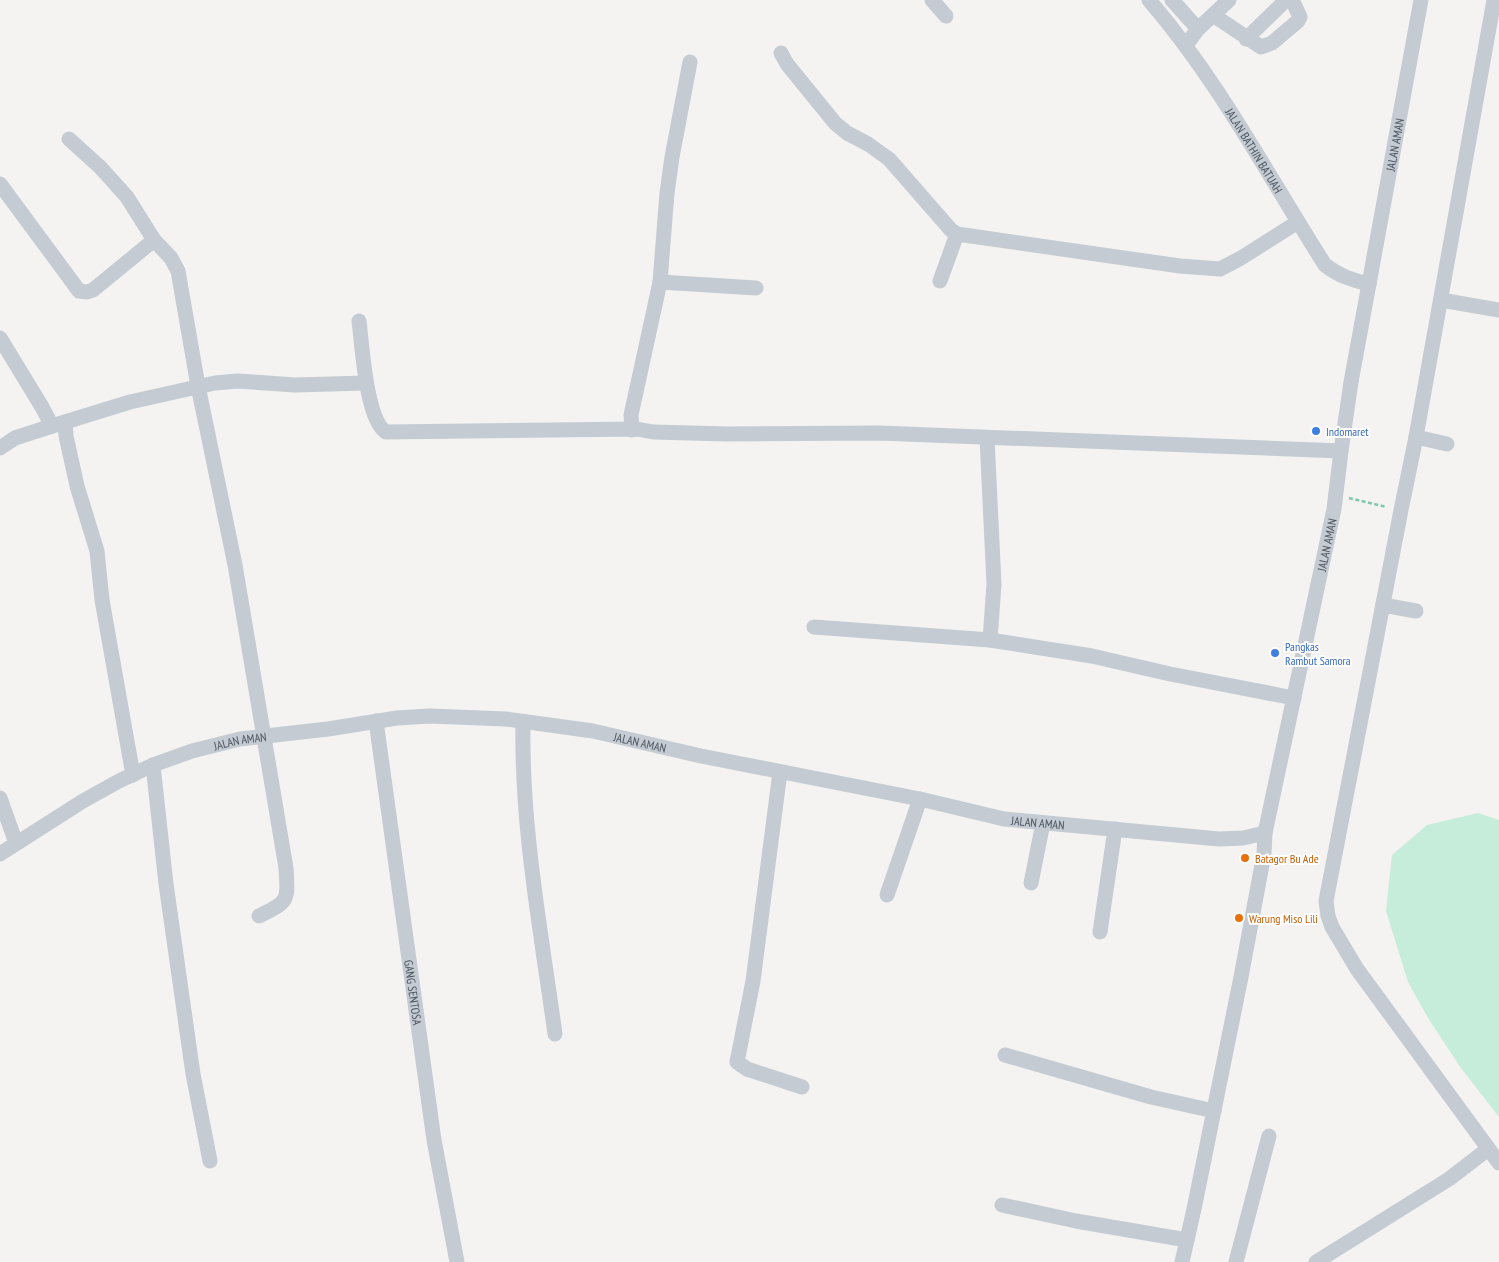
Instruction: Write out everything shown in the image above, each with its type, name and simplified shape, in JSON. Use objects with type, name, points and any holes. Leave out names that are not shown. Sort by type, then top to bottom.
[{"type":"street","points":[[932,0],[946,16]]},
{"type":"street","name":"JALAN BATHIN BATUAH","points":[[1149,0],[1186,45],[1231,111],[1325,265],[1336,274],[1369,284]]},
{"type":"street","points":[[1172,0],[1198,29]]},
{"type":"street","points":[[1186,45],[1198,29],[1230,0]]},
{"type":"street","points":[[1246,38],[1286,0]]},
{"type":"street","points":[[1213,15],[1261,47],[1272,43],[1300,17],[1290,0]]},
{"type":"street","name":"JALAN AMAN","points":[[0,854],[82,801],[153,764],[192,751],[240,739],[328,729],[376,721],[430,716],[506,719],[593,731],[1004,819],[1219,839],[1243,838],[1265,833],[1334,509],[1340,451],[1420,0]]},
{"type":"street","points":[[1494,0],[1416,437],[1326,901],[1332,927],[1358,969],[1499,1163]]},
{"type":"street","points":[[782,53],[787,64],[835,123],[847,133],[868,144],[889,159],[951,230],[957,234],[1180,266],[1220,269],[1298,222]]},
{"type":"street","points":[[632,430],[631,415],[660,282],[670,175],[690,62]]},
{"type":"street","points":[[69,139],[100,167],[127,197],[154,240],[172,258],[178,271],[198,386],[235,565],[286,868],[288,892],[285,900],[280,905],[259,916]]},
{"type":"street","points":[[0,184],[79,291],[87,292],[93,290],[154,240]]},
{"type":"street","points":[[940,281],[957,234]]},
{"type":"street","points":[[660,282],[756,288]]},
{"type":"street","points":[[1441,300],[1499,310]]},
{"type":"street","points":[[359,320],[366,383],[379,426],[386,432],[637,429],[653,432],[727,434],[880,433],[1340,451]]},
{"type":"street","points":[[0,338],[46,413],[59,424],[68,443],[77,486],[97,551],[102,600],[132,775]]},
{"type":"street","points":[[0,448],[15,438],[59,424],[130,402],[198,386],[238,382],[295,385],[366,383]]},
{"type":"street","points":[[1416,437],[1447,444]]},
{"type":"street","points":[[987,438],[994,584],[990,640]]},
{"type":"street","points":[[1383,605],[1416,611]]},
{"type":"street","points":[[814,627],[990,640],[1092,656],[1170,674],[1294,698]]},
{"type":"street","name":"GANG SENTOSA","points":[[376,721],[434,1140],[457,1262]]},
{"type":"street","points":[[522,722],[526,821],[555,1034]]},
{"type":"street","points":[[153,764],[166,884],[193,1074],[210,1161]]},
{"type":"street","points":[[780,772],[753,981],[737,1062],[747,1068],[802,1087]]},
{"type":"street","points":[[0,798],[16,843]]},
{"type":"street","points":[[887,894],[920,800]]},
{"type":"street","points":[[1031,882],[1043,823]]},
{"type":"street","points":[[1100,932],[1115,830]]},
{"type":"street","points":[[1182,1262],[1214,1111],[1264,854],[1265,833]]},
{"type":"street","points":[[1005,1055],[1151,1097],[1214,1111]]},
{"type":"street","points":[[1236,1262],[1269,1136]]},
{"type":"street","points":[[1316,1262],[1449,1179],[1488,1149]]},
{"type":"street","points":[[1002,1205],[1187,1240]]},
{"type":"path","points":[[1335,495],[1401,510]]},
{"type":"green space","points":[[1478,813],[1499,820],[1499,1117],[1461,1068],[1428,1018],[1408,982],[1386,911],[1392,855],[1427,825]]},
{"type":"place","name":"Indomaret","points":[[1316,431]]},
{"type":"place","name":"Pangkas Rambut Samora","points":[[1275,653]]},
{"type":"place","name":"Batagor Bu Ade","points":[[1245,858]]},
{"type":"place","name":"Warung Miso Lili","points":[[1239,918]]}]
